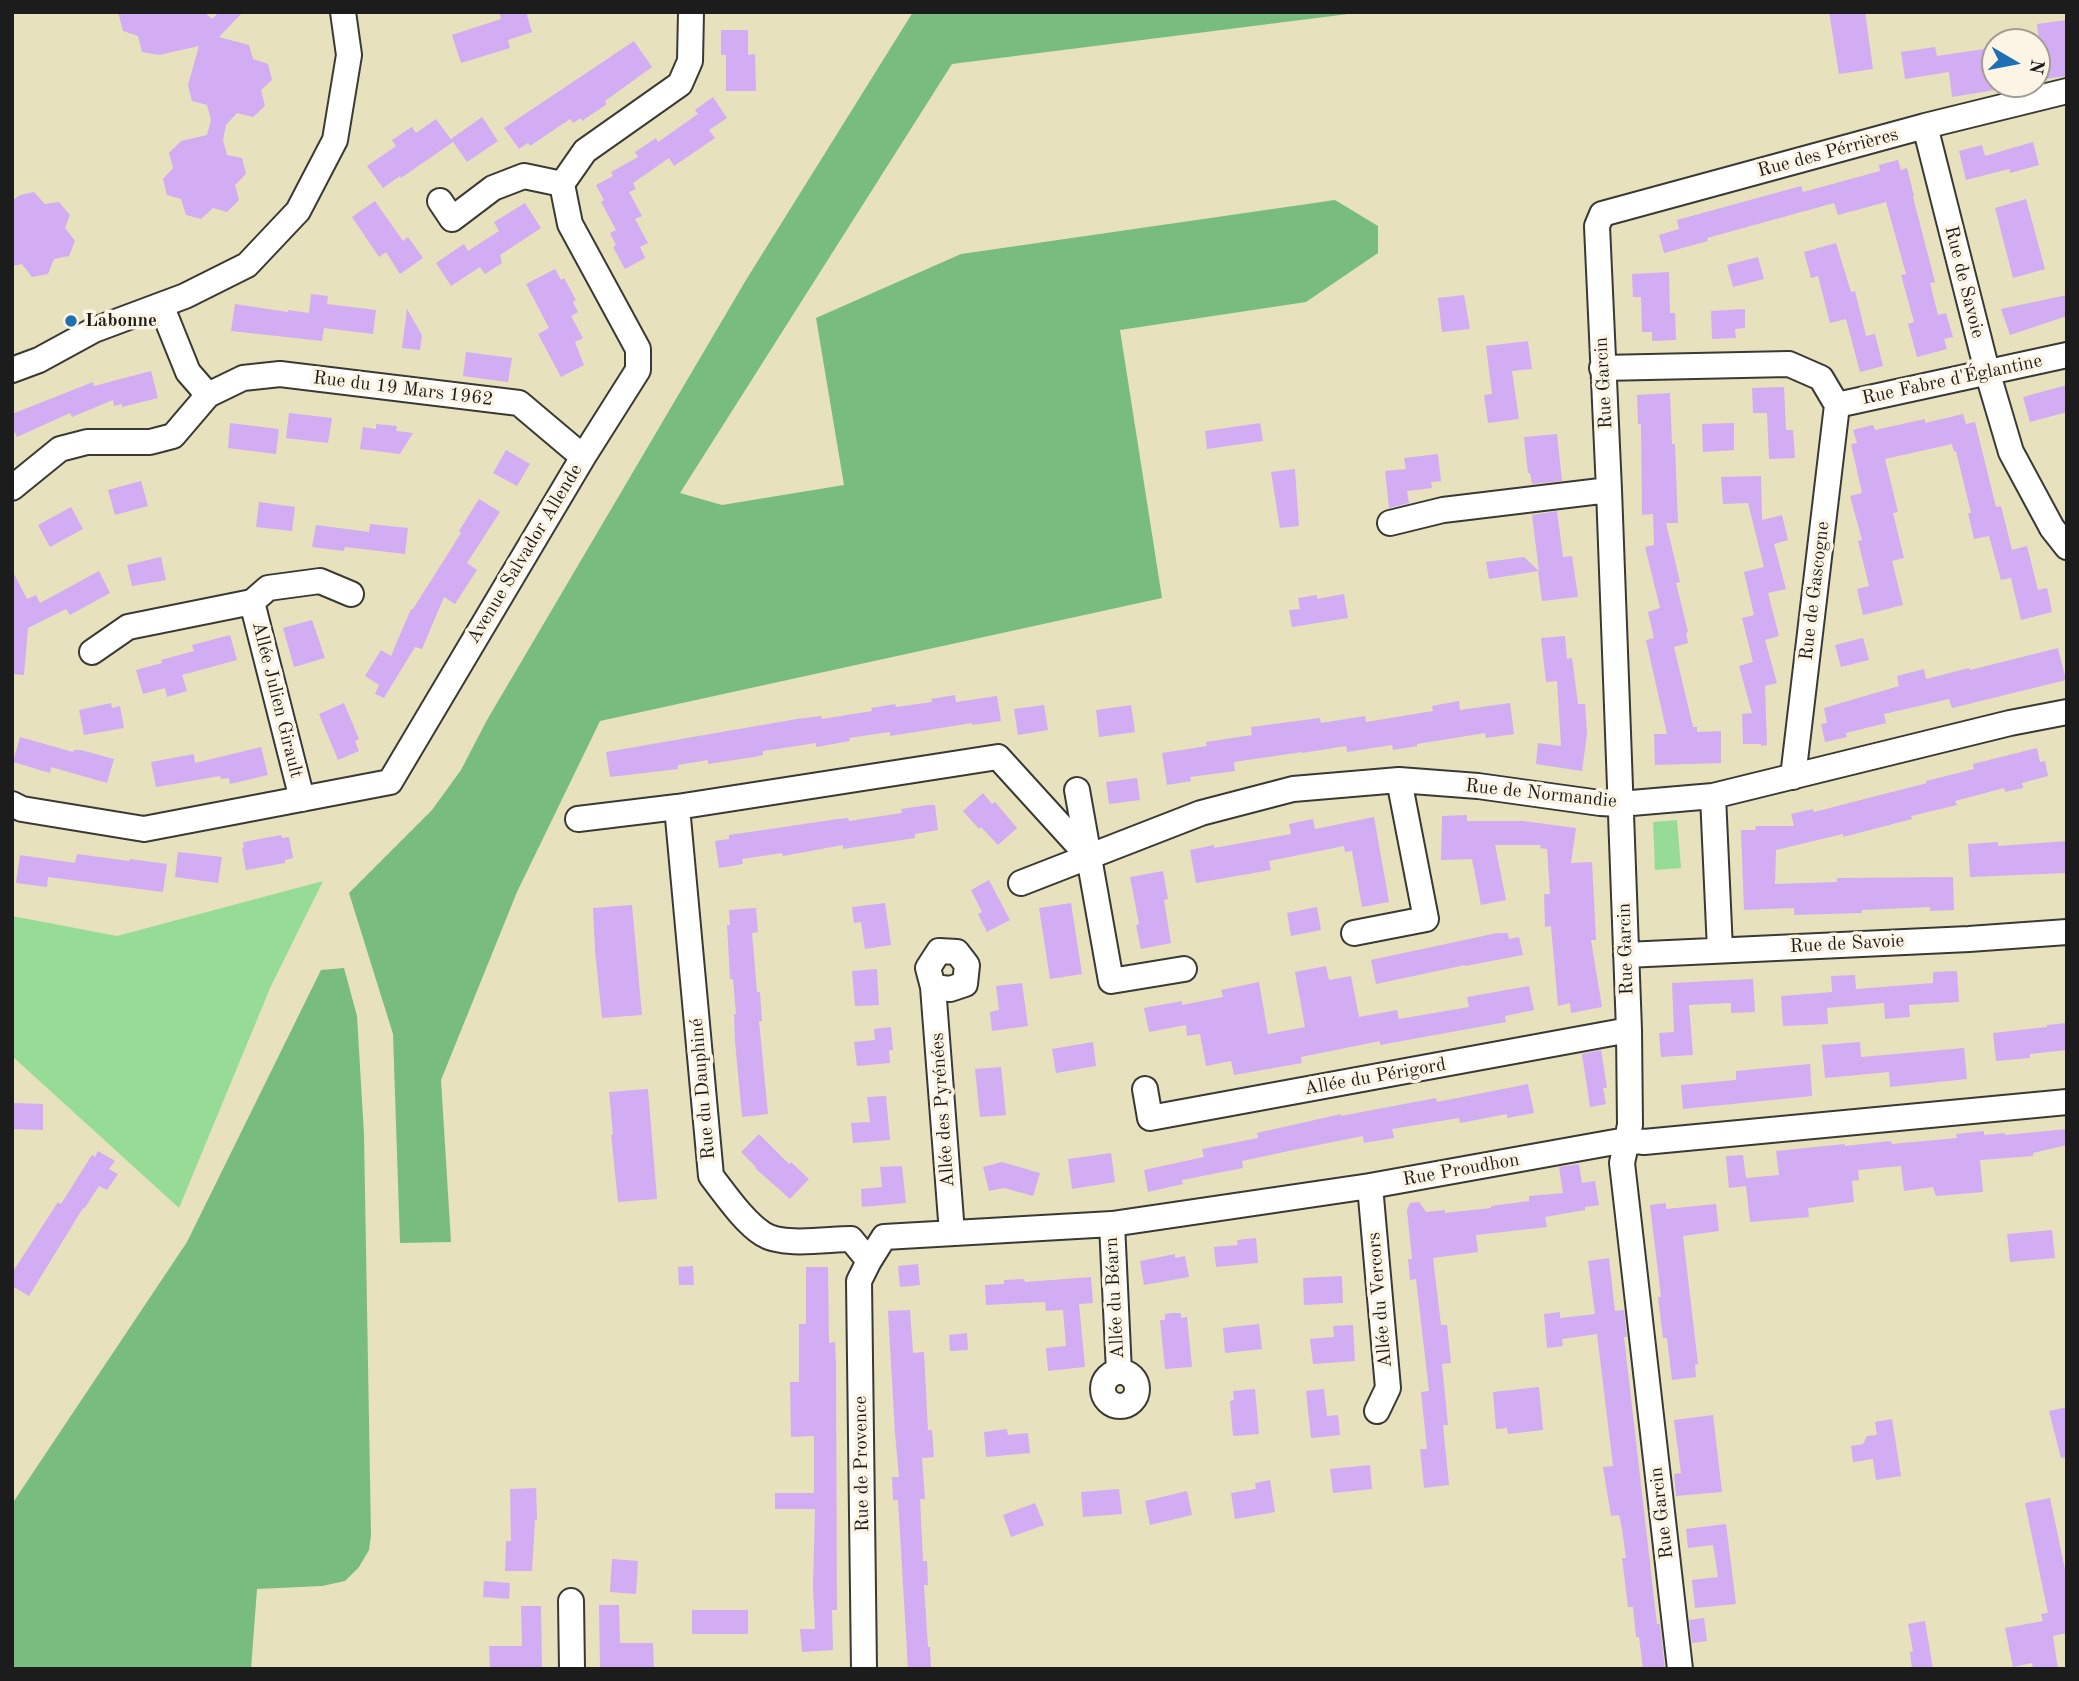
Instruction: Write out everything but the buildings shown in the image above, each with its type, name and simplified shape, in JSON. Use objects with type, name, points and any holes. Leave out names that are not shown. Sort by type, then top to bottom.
[{"type":"street","points":[[12,370],[39,360],[94,330],[185,296],[247,265],[298,211],[335,140],[349,55],[343,12]]},
{"type":"street","points":[[440,201],[452,219],[493,188],[524,176],[562,184],[585,151],[680,85],[690,61],[691,12]]},
{"type":"street","name":"Rue des Pérrières","points":[[1597,226],[1602,214],[1925,126],[2067,91]]},
{"type":"street","name":"Rue de Savoie","points":[[1925,126],[1987,372],[2011,452],[2052,528],[2067,547]]},
{"type":"street","name":"Avenue Salvador Allende","points":[[12,804],[22,809],[144,830],[390,782],[583,457],[638,370],[638,349],[570,224],[562,184]]},
{"type":"street","name":"Rue Garcin","points":[[1597,226],[1629,1030],[1630,1125],[1622,1163],[1681,1669]]},
{"type":"street","points":[[12,488],[61,449],[87,442],[150,442],[173,436],[208,395],[188,372],[161,305]]},
{"type":"street","name":"Rue Fabre d'Églantine","points":[[1602,368],[1789,364],[1821,378],[1837,405],[2067,355]]},
{"type":"street","name":"Rue du 19 Mars 1962","points":[[208,395],[243,378],[280,374],[519,403],[583,457]]},
{"type":"street","name":"Rue de Gascogne","points":[[1793,777],[1837,405]]},
{"type":"street","points":[[1391,523],[1443,510],[1609,491]]},
{"type":"street","name":"Allée Julien Girault","points":[[92,652],[128,627],[252,601],[268,588],[320,581],[351,594]]},
{"type":"street","name":"Allée Julien Girault","points":[[252,601],[302,799]]},
{"type":"street","name":"Rue de Normandie","points":[[1021,883],[1201,813],[1293,789],[1399,780],[1478,786],[1600,803],[1620,804],[1713,796],[2010,723],[2067,712]]},
{"type":"street","points":[[578,820],[998,757],[1089,857]]},
{"type":"street","points":[[1354,933],[1426,919],[1430,907],[1399,780]]},
{"type":"street","points":[[1077,790],[1111,981],[1184,969]]},
{"type":"street","points":[[1713,796],[1720,950]]},
{"type":"street","name":"Rue du Dauphiné","points":[[677,807],[711,1177],[737,1210],[764,1235],[783,1241],[851,1239],[869,1261]]},
{"type":"street","name":"Rue de Savoie","points":[[1626,955],[2067,932]]},
{"type":"street","name":"Allée des Pyrénées","points":[[933,987],[952,1233]]},
{"type":"street","name":"Allée du Périgord","points":[[1145,1089],[1150,1118],[1629,1030]]},
{"type":"street","name":"Rue Proudhon","points":[[869,1261],[884,1237],[1112,1224],[1370,1186],[1626,1140],[1644,1142],[2067,1102]]},
{"type":"street","name":"Allée du Vercors","points":[[1370,1186],[1388,1388],[1377,1411]]},
{"type":"street","name":"Allée du Béarn","points":[[1112,1224],[1119,1372]]},
{"type":"street","name":"Rue de Provence","points":[[864,1669],[859,1281],[869,1261]]},
{"type":"street","points":[[571,1601],[572,1669]]},
{"type":"green space","points":[[913,12],[1364,12],[952,64],[680,493],[722,505],[844,485],[816,318],[961,254],[1335,200],[1378,226],[1378,253],[1306,302],[1120,330],[1162,598],[600,721],[517,892],[441,1080],[451,1242],[400,1243],[393,1034],[349,893],[432,810],[461,770],[487,720],[746,280]]},
{"type":"green space","points":[[1677,820],[1681,868],[1655,870],[1653,822]]},
{"type":"green space","points":[[323,881],[271,986],[179,1208],[12,1056],[12,916],[117,936]]},
{"type":"green space","points":[[344,968],[357,1016],[364,1135],[371,1535],[369,1550],[359,1567],[345,1581],[322,1586],[257,1589],[251,1669],[12,1669],[12,1504],[187,1242],[321,970]]},
{"type":"place","name":"Labonne","points":[[71,321]]}]
